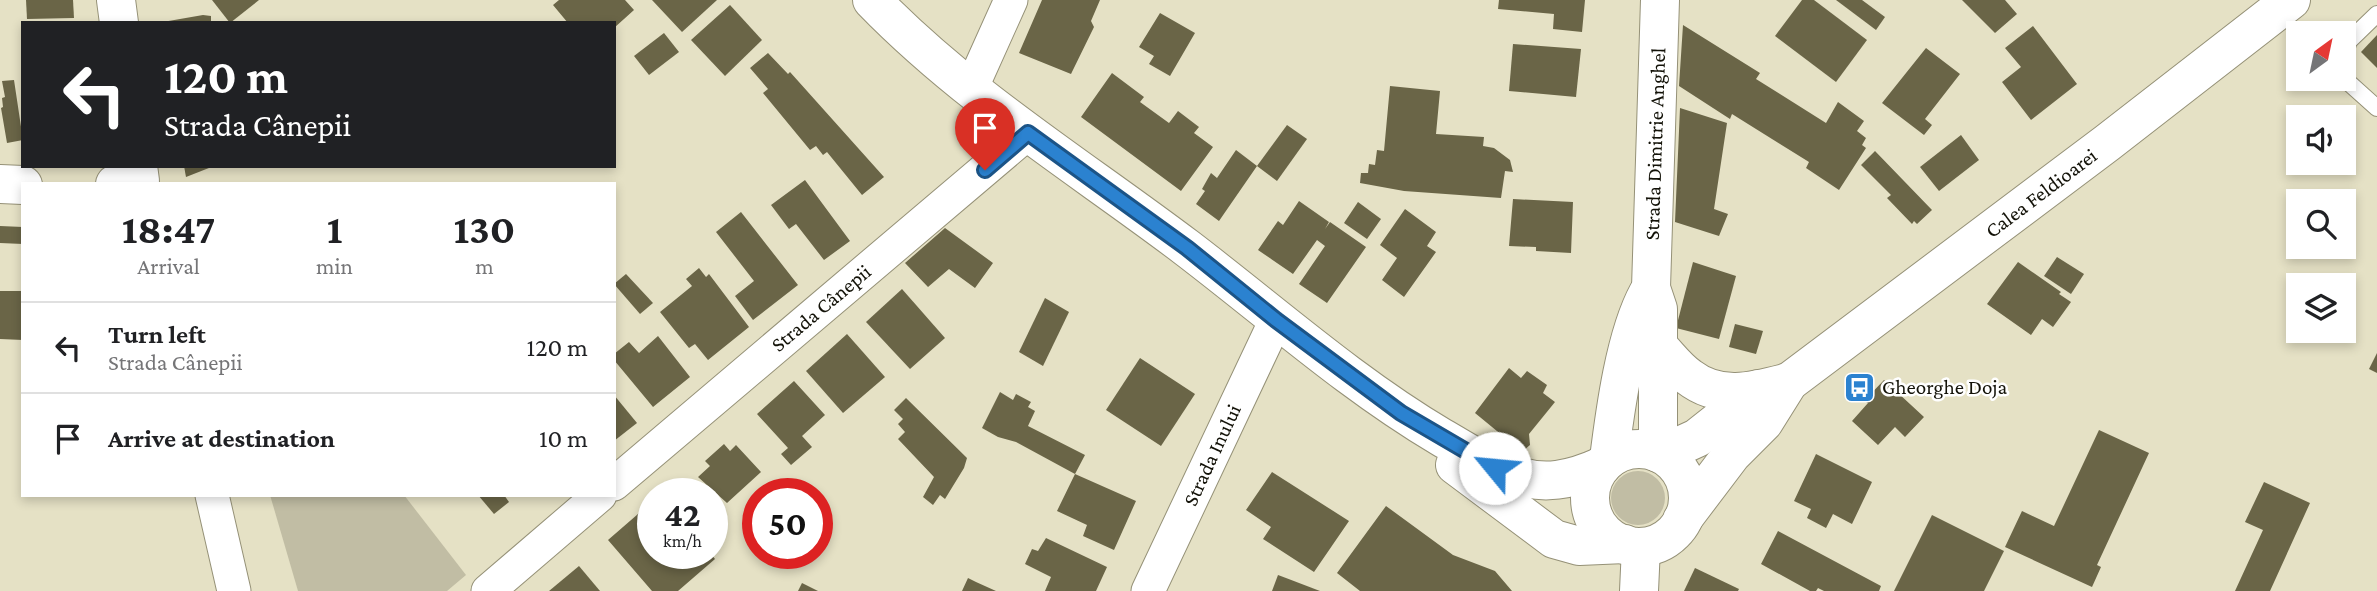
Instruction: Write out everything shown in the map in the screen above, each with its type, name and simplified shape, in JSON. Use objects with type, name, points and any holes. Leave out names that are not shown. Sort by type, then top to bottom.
[{"type":"main road","points":[[116,0],[119,21]]},
{"type":"main road","points":[[872,0],[919,46],[971,89],[1187,248],[1276,320],[1401,413],[1478,460],[1512,475],[1548,482],[1564,481],[1631,449],[1660,453],[1680,471],[1686,483],[1688,496],[1682,520],[1665,539],[1633,546],[1579,546],[1554,539],[1441,454],[1401,413]]},
{"type":"main road","name":"Strada Dimitrie Anghel","points":[[1660,0],[1651,288],[1658,309],[1660,453]]},
{"type":"main road","name":"Calea Feldioarei","points":[[1660,453],[1697,438],[1774,386],[2107,143],[2291,0]]},
{"type":"main road","points":[[0,184],[21,184]]},
{"type":"main road","name":"Strada Dimitrie Anghel","points":[[1606,462],[1639,311],[1651,288]]},
{"type":"main road","points":[[1658,346],[1688,377],[1713,391],[1737,393],[1774,386]]},
{"type":"main road","name":"Calea Feldioarei","points":[[1682,520],[1732,454],[1764,422],[1774,386]]},
{"type":"main road","points":[[1606,462],[1591,488],[1592,511],[1604,532],[1633,546]]},
{"type":"main road","points":[[1633,546],[1639,591]]},
{"type":"street","points":[[971,89],[1011,0]]},
{"type":"street","name":"Strada Cânepii","points":[[616,482],[1028,133]]},
{"type":"street","name":"Strada Inului","points":[[1148,591],[1276,320]]},
{"type":"street","points":[[212,497],[234,591]]},
{"type":"street","points":[[488,591],[598,497]]},
{"type":"lane","points":[[2356,34],[2377,14]]},
{"type":"lane","points":[[2356,89],[2377,108]]},
{"type":"shaded area","points":[[1638,471],[1657,479],[1665,498],[1657,517],[1638,525],[1619,517],[1611,498],[1619,479]]},
{"type":"shaded area","points":[[271,497],[406,497],[466,575],[447,591],[298,591]]},
{"type":"building","points":[[26,0],[73,0],[74,18],[27,19]]},
{"type":"building","points":[[212,0],[259,0],[233,21],[228,21]]},
{"type":"building","points":[[559,0],[625,0],[634,10],[616,26],[616,21],[566,21],[553,5]]},
{"type":"building","points":[[652,0],[717,0],[682,32]]},
{"type":"building","points":[[1042,0],[1100,0],[1091,21],[1094,27],[1071,74],[1019,53]]},
{"type":"building","points":[[1499,0],[1585,0],[1582,32],[1553,29],[1554,14],[1498,9]]},
{"type":"building","points":[[1802,0],[1814,0],[1867,40],[1836,82],[1775,36]]},
{"type":"building","points":[[1836,0],[1862,0],[1885,17],[1876,30]]},
{"type":"building","points":[[1962,0],[2005,0],[2017,14],[1995,33]]},
{"type":"building","points":[[730,5],[762,40],[725,76],[691,40]]},
{"type":"building","points":[[1160,13],[1195,33],[1170,76],[1149,64],[1154,56],[1139,47]]},
{"type":"building","points":[[203,15],[211,16],[211,21],[168,21]]},
{"type":"building","points":[[1683,25],[1760,73],[1756,79],[1826,123],[1838,102],[1864,121],[1857,131],[1866,138],[1862,145],[1866,148],[1839,190],[1806,168],[1809,162],[1732,114],[1730,119],[1679,86]]},
{"type":"building","points":[[2033,26],[2077,84],[2031,120],[2002,82],[2021,67],[2005,48]]},
{"type":"building","points":[[664,33],[679,52],[649,75],[634,56]]},
{"type":"building","points":[[2377,35],[2377,68],[2361,52]]},
{"type":"building","points":[[1513,44],[1581,49],[1576,97],[1509,91]]},
{"type":"building","points":[[1926,48],[1960,74],[1925,119],[1932,125],[1924,135],[1882,103]]},
{"type":"building","points":[[768,53],[788,74],[790,72],[884,177],[862,195],[827,152],[823,155],[816,146],[810,150],[763,93],[768,89],[750,68]]},
{"type":"building","points":[[1112,73],[1144,97],[1140,102],[1169,123],[1178,111],[1199,127],[1194,133],[1213,147],[1181,191],[1081,117]]},
{"type":"building","points":[[14,80],[21,140],[7,143],[1,108],[2,98],[5,97],[2,81]]},
{"type":"building","points":[[1390,86],[1440,91],[1436,134],[1484,137],[1483,146],[1494,148],[1510,160],[1513,172],[1505,171],[1501,198],[1404,191],[1360,183],[1361,173],[1368,173],[1369,164],[1375,165],[1377,150],[1384,151]]},
{"type":"building","points":[[1680,108],[1727,123],[1714,209],[1728,214],[1719,236],[1675,222]]},
{"type":"building","points":[[1287,125],[1307,139],[1277,181],[1257,166]]},
{"type":"building","points":[[1961,135],[1979,160],[1939,191],[1920,167]]},
{"type":"building","points":[[1236,150],[1257,166],[1219,221],[1196,204],[1205,191],[1202,189],[1211,173],[1217,178]]},
{"type":"building","points":[[1875,151],[1932,210],[1917,224],[1914,221],[1912,224],[1887,198],[1891,195],[1861,165]]},
{"type":"building","points":[[184,168],[209,168],[186,177]]},
{"type":"building","points":[[805,180],[850,241],[824,260],[796,224],[789,229],[771,205]]},
{"type":"building","points":[[1513,199],[1573,202],[1571,253],[1509,246]]},
{"type":"building","points":[[1299,201],[1329,222],[1325,229],[1330,222],[1366,247],[1327,303],[1299,284],[1325,246],[1317,240],[1293,274],[1258,250],[1278,221],[1283,225]]},
{"type":"building","points":[[1358,202],[1381,219],[1367,239],[1344,223]]},
{"type":"building","points":[[1405,209],[1436,232],[1427,246],[1436,252],[1404,297],[1382,280],[1397,258],[1380,245]]},
{"type":"building","points":[[741,212],[798,285],[753,320],[735,296],[754,281],[716,232]]},
{"type":"building","points":[[0,226],[21,227],[21,244],[0,243]]},
{"type":"building","points":[[945,228],[993,263],[975,288],[949,269],[928,287],[905,263]]},
{"type":"building","points":[[2057,257],[2084,274],[2071,294],[2044,276]]},
{"type":"building","points":[[1693,262],[1736,276],[1719,339],[1676,328]]},
{"type":"building","points":[[2018,262],[2071,302],[2053,327],[2042,319],[2031,335],[1987,304]]},
{"type":"building","points":[[699,268],[706,277],[709,274],[749,327],[708,360],[695,344],[689,348],[660,312],[692,286],[686,279]]},
{"type":"building","points":[[626,274],[653,303],[640,314],[616,286],[616,282]]},
{"type":"building","points":[[902,289],[945,338],[910,369],[866,322]]},
{"type":"building","points":[[0,291],[21,291],[21,340],[0,339]]},
{"type":"building","points":[[1045,298],[1069,312],[1043,366],[1019,352]]},
{"type":"building","points":[[1735,324],[1763,331],[1756,354],[1729,347]]},
{"type":"building","points":[[847,334],[885,377],[843,413],[806,371]]},
{"type":"building","points":[[658,336],[690,377],[653,407],[616,362],[616,352],[629,342],[639,353]]},
{"type":"building","points":[[2377,353],[2377,373],[2369,369]]},
{"type":"building","points":[[1140,358],[1195,394],[1161,446],[1106,410]]},
{"type":"building","points":[[1509,368],[1521,378],[1527,371],[1547,385],[1543,393],[1555,402],[1529,434],[1530,445],[1524,450],[1520,450],[1475,413]]},
{"type":"building","points":[[1884,380],[1924,417],[1905,437],[1895,427],[1878,445],[1852,421],[1868,403],[1864,401]]},
{"type":"building","points":[[794,381],[825,415],[802,436],[812,447],[791,465],[781,454],[788,448],[757,414]]},
{"type":"building","points":[[1000,392],[1013,400],[1016,394],[1031,402],[1028,407],[1035,411],[1028,426],[1085,455],[1075,474],[1016,442],[998,437],[982,428]]},
{"type":"building","points":[[616,397],[637,423],[616,439]]},
{"type":"building","points":[[906,398],[967,458],[945,499],[940,495],[933,505],[923,497],[934,477],[898,439],[905,432],[898,424],[903,419],[894,410]]},
{"type":"building","points":[[2099,430],[2149,453],[2097,565],[2101,567],[2092,587],[2005,547],[2022,511],[2054,526]]},
{"type":"building","points":[[724,444],[730,451],[736,445],[761,472],[754,478],[742,478],[742,489],[728,502],[728,478],[698,477],[710,466],[705,461]]},
{"type":"building","points":[[1816,454],[1872,482],[1852,524],[1833,514],[1826,528],[1807,518],[1811,509],[1794,501]]},
{"type":"building","points":[[1272,472],[1349,521],[1314,572],[1263,539],[1271,527],[1246,510]]},
{"type":"building","points":[[1075,474],[1136,501],[1114,550],[1083,536],[1087,525],[1057,511]]},
{"type":"building","points":[[2264,482],[2310,503],[2270,591],[2235,591],[2263,530],[2245,522]]},
{"type":"building","points":[[480,497],[505,497],[509,502],[494,514]]},
{"type":"building","points":[[1386,506],[1453,555],[1495,571],[1512,591],[1360,591],[1337,573]]},
{"type":"building","points":[[637,515],[637,569],[703,569],[678,591],[652,591],[608,540]]},
{"type":"building","points":[[1932,515],[2004,551],[1984,591],[1894,591]]},
{"type":"building","points":[[1778,531],[1881,586],[1879,591],[1824,591],[1818,588],[1816,591],[1810,591],[1761,564]]},
{"type":"building","points":[[1046,538],[1107,567],[1096,591],[1045,591],[1051,577],[1025,564],[1032,549],[1038,551]]},
{"type":"building","points":[[579,566],[600,591],[549,591]]},
{"type":"building","points":[[1695,568],[1739,589],[1738,591],[1684,591]]},
{"type":"building","points":[[1278,575],[1286,578],[1320,591],[1272,591]]},
{"type":"building","points":[[968,578],[976,582],[996,591],[962,591]]},
{"type":"building","points":[[802,583],[818,591],[798,591]]},
{"type":"place","name":"Gheorghe Doja","points":[[1859,387]]},
{"type":"route","points":[[985,170],[1028,133],[1187,248],[1276,320],[1401,413],[1495,468]]}]
